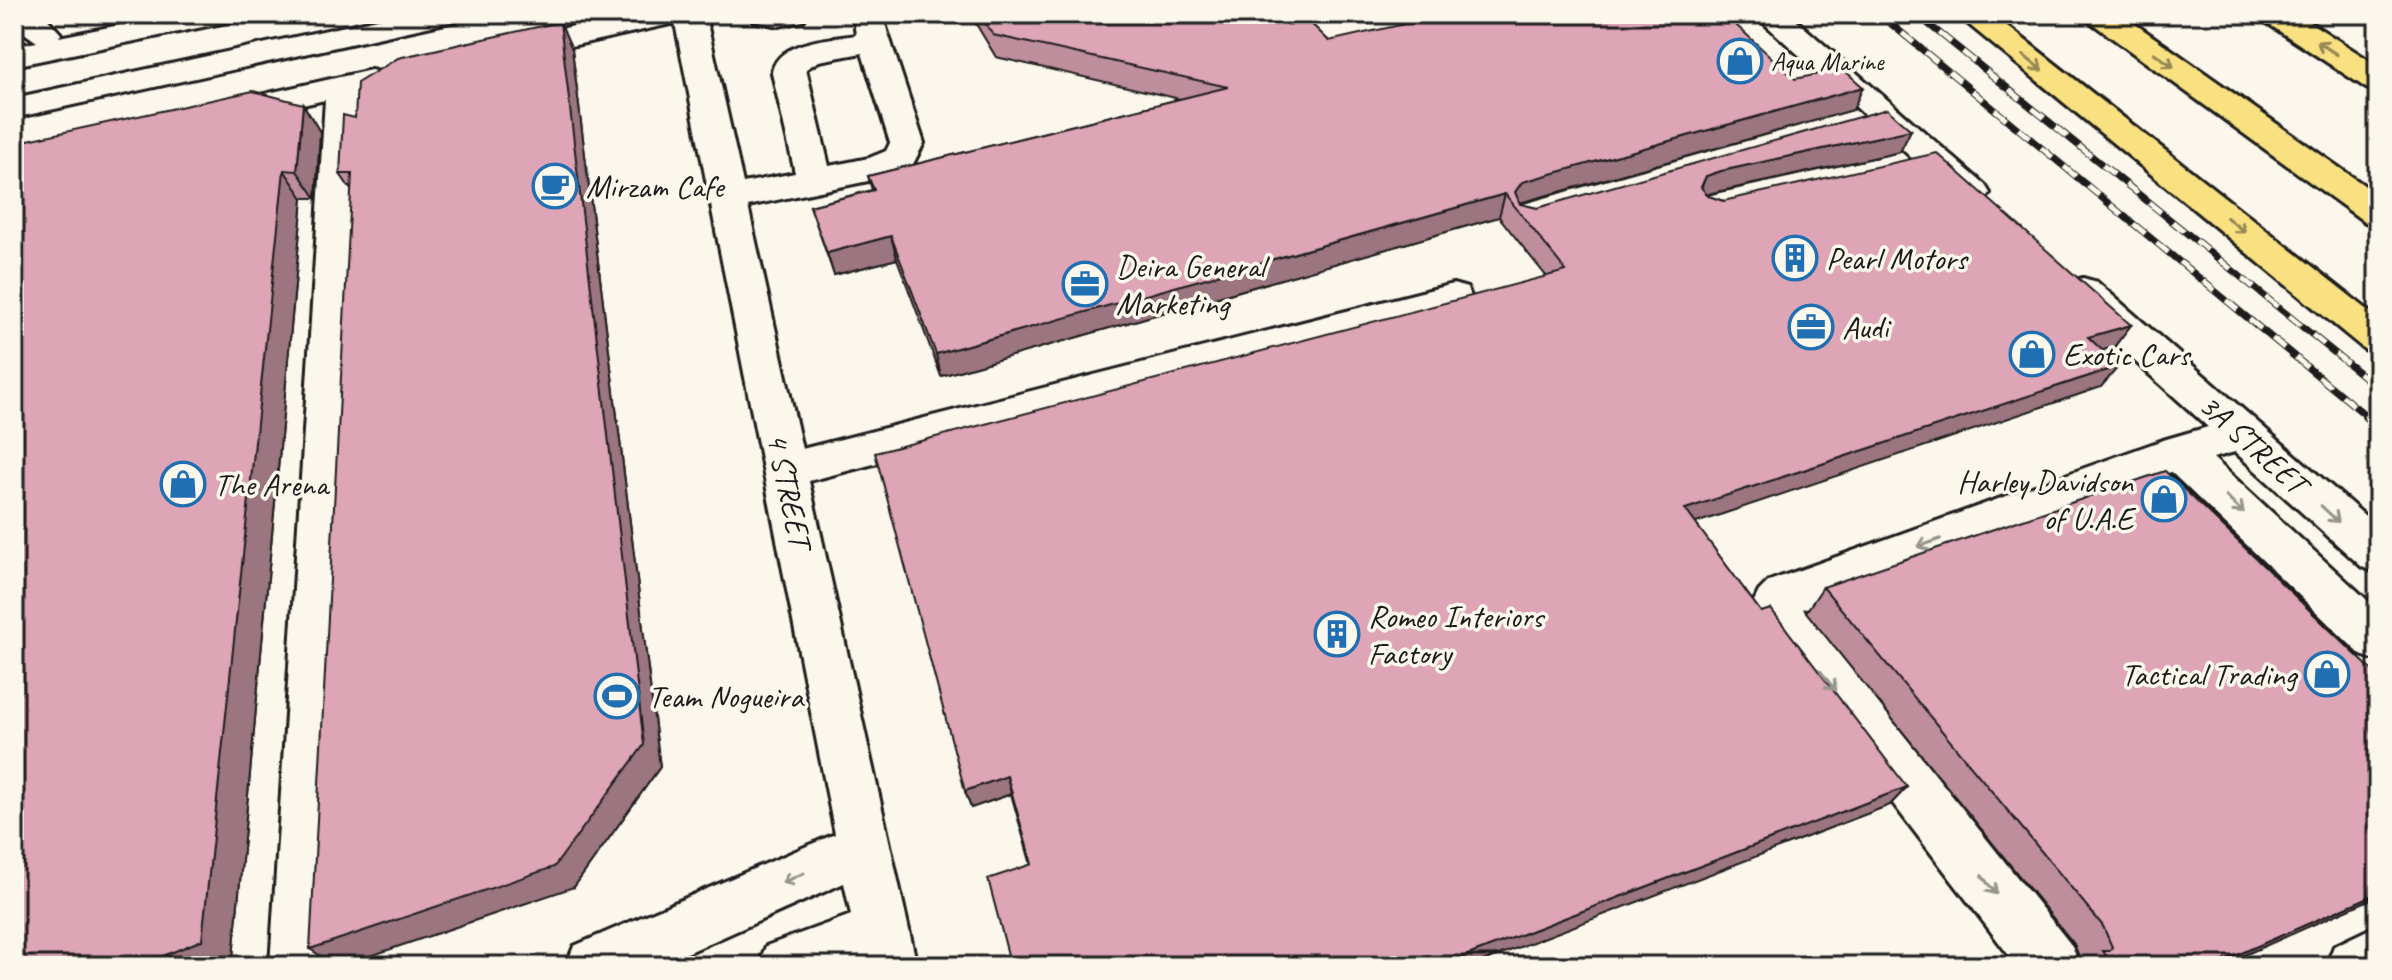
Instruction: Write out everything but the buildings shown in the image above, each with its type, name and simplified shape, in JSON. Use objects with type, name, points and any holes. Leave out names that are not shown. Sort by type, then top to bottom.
[{"type":"highway","points":[[1972,14],[2378,339]]},
{"type":"highway","points":[[2100,14],[2378,213]]},
{"type":"highway","points":[[2275,14],[2378,81]]},
{"type":"street","points":[[14,15],[34,23],[42,39],[222,14]]},
{"type":"street","points":[[14,108],[445,14]]},
{"type":"street","points":[[484,55],[671,14]]},
{"type":"street","name":"4 STREET","points":[[689,14],[885,949]]},
{"type":"street","points":[[764,14],[779,17],[792,14]]},
{"type":"street","points":[[1770,14],[1992,212]]},
{"type":"street","points":[[727,198],[815,181],[891,165],[905,151],[907,143],[872,27],[809,53],[790,65],[789,73],[815,181]]},
{"type":"street","points":[[194,120],[406,73]]},
{"type":"street","points":[[298,966],[343,86]]},
{"type":"street","points":[[1843,126],[1884,115]]},
{"type":"street","points":[[1889,169],[1933,159]]},
{"type":"street","name":"3A STREET","points":[[2051,265],[2378,554]]},
{"type":"street","points":[[785,470],[1453,298]]},
{"type":"street","points":[[2052,966],[1780,619],[1776,605],[1786,595],[2178,452],[2241,434]]},
{"type":"street","points":[[2178,452],[2378,640]]},
{"type":"street","points":[[594,966],[865,847]]},
{"type":"street","points":[[786,966],[885,949]]},
{"type":"street","points":[[2354,966],[2378,953]]},
{"type":"railway","points":[[1879,14],[2369,418]]},
{"type":"railway","points":[[1916,14],[2378,388]]},
{"type":"railway","points":[[2366,416],[2378,426]]},
{"type":"place","name":"Aqua Marine","points":[[1740,61]]},
{"type":"place","name":"Mirzam Cafe","points":[[555,186]]},
{"type":"place","name":"Pearl Motors","points":[[1795,258]]},
{"type":"place","name":"Deira General Marketing","points":[[1085,284]]},
{"type":"place","name":"Audi","points":[[1811,327]]},
{"type":"place","name":"Exotic Cars","points":[[2032,354]]},
{"type":"place","name":"The Arena","points":[[183,484]]},
{"type":"place","name":"Harley Davidson of U.A.E","points":[[2164,499]]},
{"type":"place","name":"Romeo Interiors Factory","points":[[1337,634]]},
{"type":"place","name":"Tactical Trading","points":[[2327,674]]},
{"type":"place","name":"Team Nogueira","points":[[617,696]]}]
